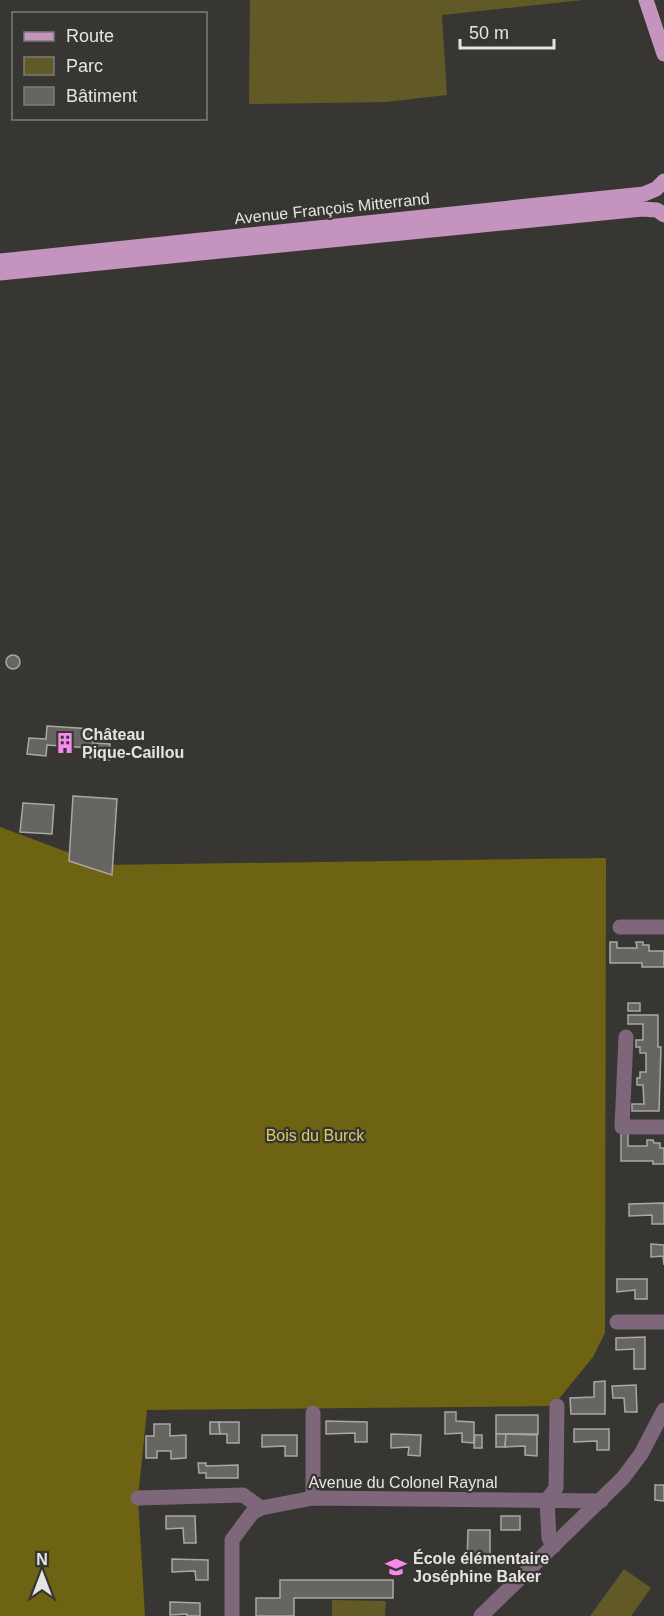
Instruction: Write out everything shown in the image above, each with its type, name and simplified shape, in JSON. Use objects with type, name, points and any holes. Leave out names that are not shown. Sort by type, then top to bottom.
[{"type":"main road","points":[[646,0],[664,54]]},
{"type":"main road","name":"Avenue François Mitterrand","points":[[0,261],[644,195],[656,189],[664,181]]},
{"type":"main road","name":"Avenue François Mitterrand","points":[[0,273],[642,209],[657,210],[664,215]]},
{"type":"street","points":[[620,927],[664,927]]},
{"type":"street","points":[[626,1037],[622,1127],[664,1127]]},
{"type":"street","points":[[616,1322],[664,1322]]},
{"type":"street","points":[[554,1546],[549,1538],[547,1500],[556,1488],[557,1406]]},
{"type":"street","points":[[480,1616],[601,1501],[641,1454],[664,1410]]},
{"type":"street","points":[[313,1413],[313,1498]]},
{"type":"street","points":[[138,1498],[243,1495],[261,1508],[252,1513],[232,1540],[232,1616]]},
{"type":"street","name":"Avenue du Colonel Raynal","points":[[261,1508],[313,1498],[601,1501]]},
{"type":"green space","points":[[250,0],[584,0],[442,15],[447,95],[386,102],[249,104]]},
{"type":"green space","name":"Bois du Burck","points":[[0,827],[102,865],[606,858],[605,1333],[593,1357],[553,1406],[147,1410],[138,1498],[145,1616],[0,1616]]},
{"type":"green space","points":[[624,1569],[651,1588],[631,1616],[590,1616]]},
{"type":"green space","points":[[332,1600],[386,1601],[385,1616],[332,1616]]},
{"type":"building","points":[[13,655],[18,657],[20,662],[18,667],[13,669],[8,667],[6,662],[8,657]]},
{"type":"building","name":"Château Pique-Caillou","points":[[47,726],[93,729],[93,743],[110,744],[109,760],[90,758],[90,748],[47,745],[46,756],[27,754],[29,738],[46,739]]},
{"type":"building","points":[[73,796],[117,799],[112,875],[69,861]]},
{"type":"building","points":[[23,803],[54,805],[52,834],[20,832]]},
{"type":"building","points":[[610,942],[617,942],[617,948],[637,948],[636,942],[643,942],[643,945],[649,945],[649,951],[664,951],[664,967],[642,967],[642,963],[610,963]]},
{"type":"building","points":[[628,1003],[640,1003],[640,1011],[628,1011]]},
{"type":"building","points":[[628,1015],[658,1015],[658,1047],[661,1047],[659,1111],[632,1111],[632,1104],[644,1104],[643,1085],[637,1085],[637,1078],[640,1078],[640,1072],[646,1072],[646,1053],[640,1053],[640,1047],[636,1047],[636,1040],[643,1040],[643,1024],[628,1024]]},
{"type":"building","points":[[621,1133],[628,1133],[628,1146],[647,1146],[647,1140],[660,1143],[660,1148],[664,1148],[664,1164],[653,1164],[653,1161],[621,1161]]},
{"type":"building","points":[[664,1203],[664,1224],[652,1224],[652,1215],[629,1216],[629,1204]]},
{"type":"building","points":[[651,1244],[664,1245],[664,1265],[663,1256],[651,1257]]},
{"type":"building","points":[[617,1279],[647,1279],[647,1299],[635,1299],[635,1290],[617,1292]]},
{"type":"building","points":[[645,1337],[645,1369],[634,1369],[634,1349],[616,1350],[616,1338]]},
{"type":"building","points":[[605,1381],[605,1414],[571,1414],[570,1398],[594,1397],[594,1382]]},
{"type":"building","points":[[636,1385],[637,1412],[625,1412],[624,1398],[613,1398],[612,1386]]},
{"type":"building","points":[[445,1412],[456,1412],[456,1421],[474,1422],[474,1443],[462,1442],[462,1433],[445,1434]]},
{"type":"building","points":[[496,1415],[538,1415],[538,1434],[496,1434]]},
{"type":"building","points":[[326,1421],[367,1422],[367,1442],[355,1442],[355,1433],[326,1434]]},
{"type":"building","points":[[210,1422],[219,1422],[220,1434],[210,1434]]},
{"type":"building","points":[[219,1422],[239,1422],[239,1443],[227,1443],[227,1434],[220,1434]]},
{"type":"building","points":[[154,1424],[170,1424],[170,1436],[186,1435],[186,1458],[171,1459],[171,1451],[157,1451],[157,1458],[146,1458],[146,1436],[154,1436]]},
{"type":"building","points":[[574,1429],[609,1429],[609,1450],[597,1450],[597,1441],[574,1442]]},
{"type":"building","points":[[391,1434],[421,1435],[420,1456],[408,1455],[409,1447],[391,1448]]},
{"type":"building","points":[[496,1434],[506,1434],[505,1447],[496,1447]]},
{"type":"building","points":[[506,1434],[537,1435],[537,1456],[525,1455],[525,1446],[505,1447]]},
{"type":"building","points":[[262,1435],[297,1435],[297,1456],[285,1456],[285,1446],[262,1447]]},
{"type":"building","points":[[475,1435],[482,1435],[482,1448],[474,1448]]},
{"type":"building","points":[[198,1463],[206,1463],[206,1466],[238,1465],[238,1478],[206,1478],[206,1473],[199,1473]]},
{"type":"building","points":[[655,1485],[664,1485],[664,1501],[655,1500]]},
{"type":"building","points":[[166,1516],[195,1516],[196,1543],[184,1543],[183,1528],[166,1529]]},
{"type":"building","points":[[501,1516],[520,1516],[520,1530],[501,1530]]},
{"type":"building","points":[[468,1530],[490,1530],[490,1564],[467,1564]]},
{"type":"building","points":[[172,1559],[208,1560],[208,1580],[196,1580],[195,1571],[172,1572]]},
{"type":"building","points":[[280,1580],[393,1580],[393,1598],[294,1598],[294,1616],[256,1616],[256,1598],[280,1598]]},
{"type":"building","points":[[170,1602],[200,1603],[200,1616],[170,1615]]},
{"type":"place","name":"Château Pique-Caillou","points":[[65,743]]},
{"type":"place","name":"École élémentaire Joséphine Baker","points":[[396,1567]]}]
